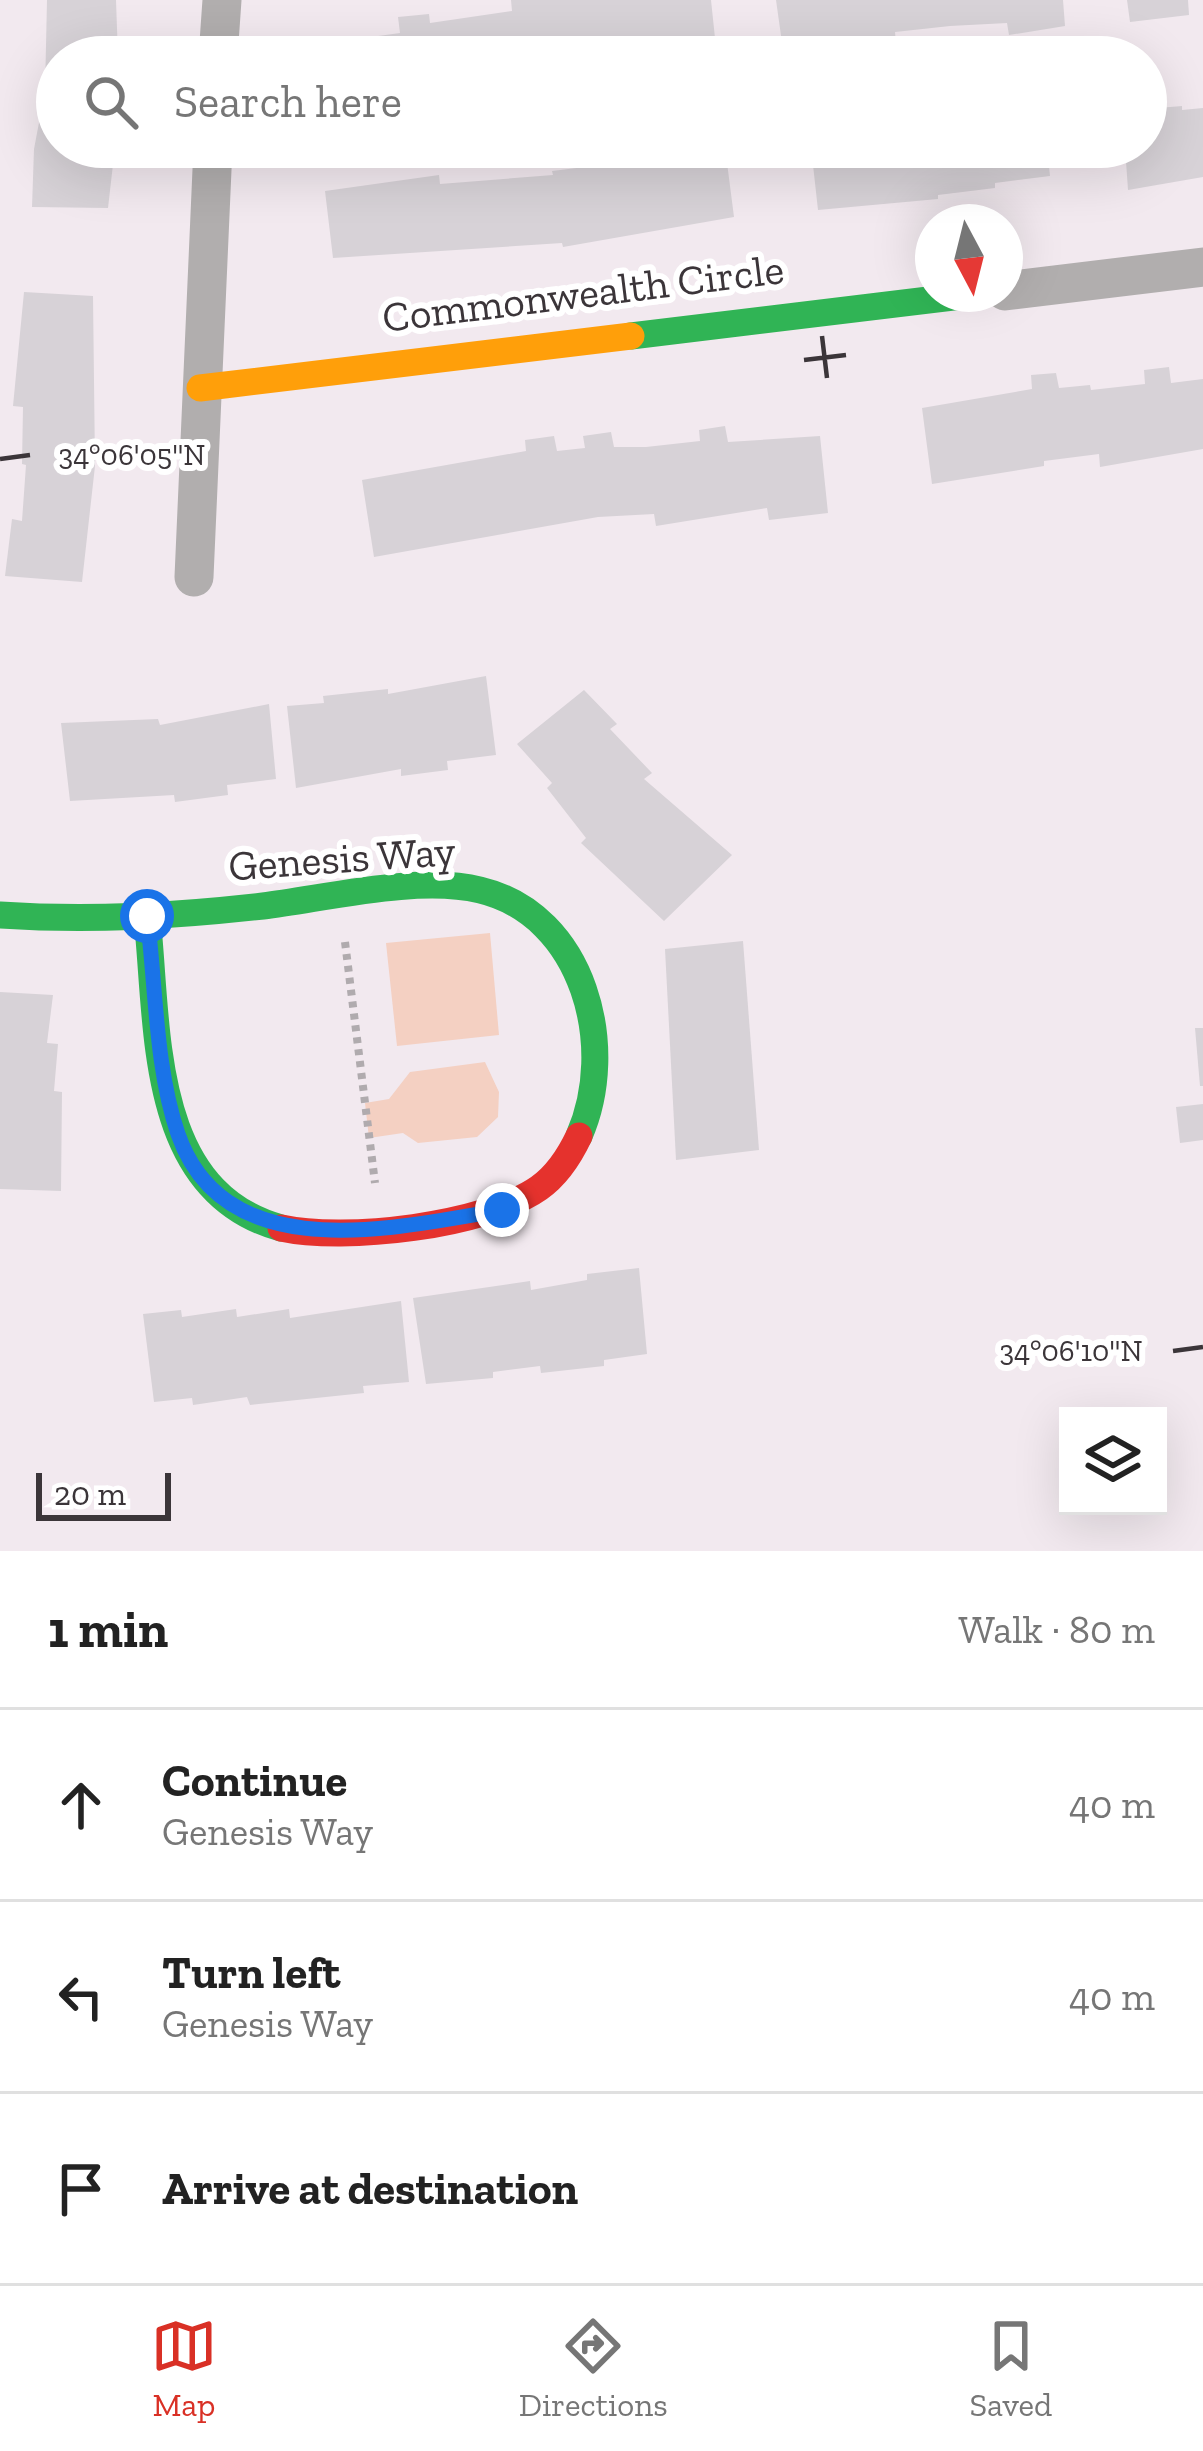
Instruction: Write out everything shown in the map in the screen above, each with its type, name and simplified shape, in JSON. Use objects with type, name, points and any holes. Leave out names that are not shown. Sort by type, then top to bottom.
[{"type":"street","points":[[219,36],[221,0]]},
{"type":"street","points":[[194,577],[212,168]]},
{"type":"street","points":[[1023,289],[1203,267]]},
{"type":"street","name":"Commonwealth Circle","points":[[200,388],[915,302]]},
{"type":"street","name":"Genesis Way","points":[[0,915],[106,921],[147,916],[340,897],[468,886],[499,895],[547,927],[583,979],[596,1036],[585,1126],[572,1152],[542,1187],[502,1210],[380,1226],[289,1230],[238,1209],[200,1174],[178,1134],[147,916]]},
{"type":"path","points":[[340,897],[380,1226]]},
{"type":"shaded area","points":[[490,933],[499,1035],[397,1046],[386,943]]},
{"type":"shaded area","points":[[485,1062],[499,1092],[498,1117],[477,1137],[418,1143],[403,1133],[369,1138],[365,1103],[389,1099],[410,1072]]},
{"type":"building","points":[[47,0],[116,0],[117,36],[46,36]]},
{"type":"building","points":[[511,0],[711,0],[715,36],[378,36],[400,33],[398,17],[429,14],[430,23],[512,11]]},
{"type":"building","points":[[776,0],[1063,0],[1065,26],[1009,35],[1007,23],[895,32],[895,36],[781,36]]},
{"type":"building","points":[[1127,0],[1188,0],[1189,15],[1130,22]]},
{"type":"building","points":[[1167,107],[1203,108],[1203,177],[1128,190],[1126,168],[1167,168]]},
{"type":"building","points":[[36,138],[36,168],[113,168],[108,208],[32,207]]},
{"type":"building","points":[[728,168],[734,217],[563,247],[562,243],[333,258],[325,191],[439,175],[440,184],[553,175],[552,171]]},
{"type":"building","points":[[813,168],[1049,168],[1050,176],[995,183],[995,188],[938,195],[938,199],[818,210]]},
{"type":"building","points":[[24,292],[93,296],[95,466],[82,582],[5,576],[12,519],[22,521],[26,465],[22,464],[23,407],[13,406]]},
{"type":"building","points":[[1169,367],[1171,383],[1203,379],[1203,449],[1100,467],[1099,454],[1044,461],[1044,466],[932,484],[922,408],[1032,389],[1031,375],[1056,373],[1059,388],[1090,385],[1091,390],[1145,384],[1144,370]]},
{"type":"building","points":[[725,426],[728,442],[820,436],[828,513],[769,520],[767,508],[656,526],[654,514],[598,517],[374,557],[362,480],[526,451],[525,440],[554,436],[557,451],[585,448],[583,436],[611,432],[614,447],[646,447],[700,441],[699,430]]},
{"type":"building","points":[[486,676],[496,755],[447,761],[448,770],[401,776],[401,769],[296,788],[287,706],[324,703],[323,696],[388,689],[388,694]]},
{"type":"building","points":[[584,690],[617,724],[610,729],[652,773],[644,779],[732,855],[664,921],[581,843],[586,838],[547,788],[552,783],[517,744]]},
{"type":"building","points":[[269,704],[276,779],[227,785],[228,795],[175,802],[174,795],[70,801],[61,723],[158,719],[160,725]]},
{"type":"building","points":[[743,941],[759,1150],[676,1160],[665,949]]},
{"type":"building","points":[[0,992],[53,995],[47,1043],[58,1044],[54,1091],[62,1092],[61,1191],[0,1189]]},
{"type":"building","points":[[1195,1028],[1203,1028],[1203,1086],[1200,1086]]},
{"type":"building","points":[[1203,1104],[1203,1140],[1180,1143],[1176,1107]]},
{"type":"building","points":[[639,1268],[647,1354],[604,1360],[604,1366],[541,1373],[540,1366],[493,1372],[493,1378],[426,1384],[413,1298],[530,1281],[531,1290],[587,1280],[587,1274]]},
{"type":"building","points":[[401,1301],[409,1382],[363,1386],[364,1393],[250,1405],[247,1397],[193,1405],[192,1398],[154,1402],[143,1314],[181,1310],[182,1317],[236,1309],[237,1317],[289,1309],[290,1318]]},
{"type":"traffic: fast","points":[[631,336],[915,302]]},
{"type":"traffic: fast","points":[[0,915],[164,915],[401,886],[480,890],[516,904],[545,927],[568,956],[584,989],[595,1064],[579,1136]]},
{"type":"traffic: fast","points":[[147,917],[159,1054],[183,1142],[205,1179],[237,1209],[281,1228]]},
{"type":"traffic: slow","points":[[200,388],[631,336]]},
{"type":"traffic: jam","points":[[281,1228],[377,1232],[485,1212],[539,1188],[562,1165],[579,1136]]},
{"type":"route","points":[[147,916],[170,1103],[187,1156],[216,1192],[238,1209],[289,1230],[380,1226],[502,1210]]}]
